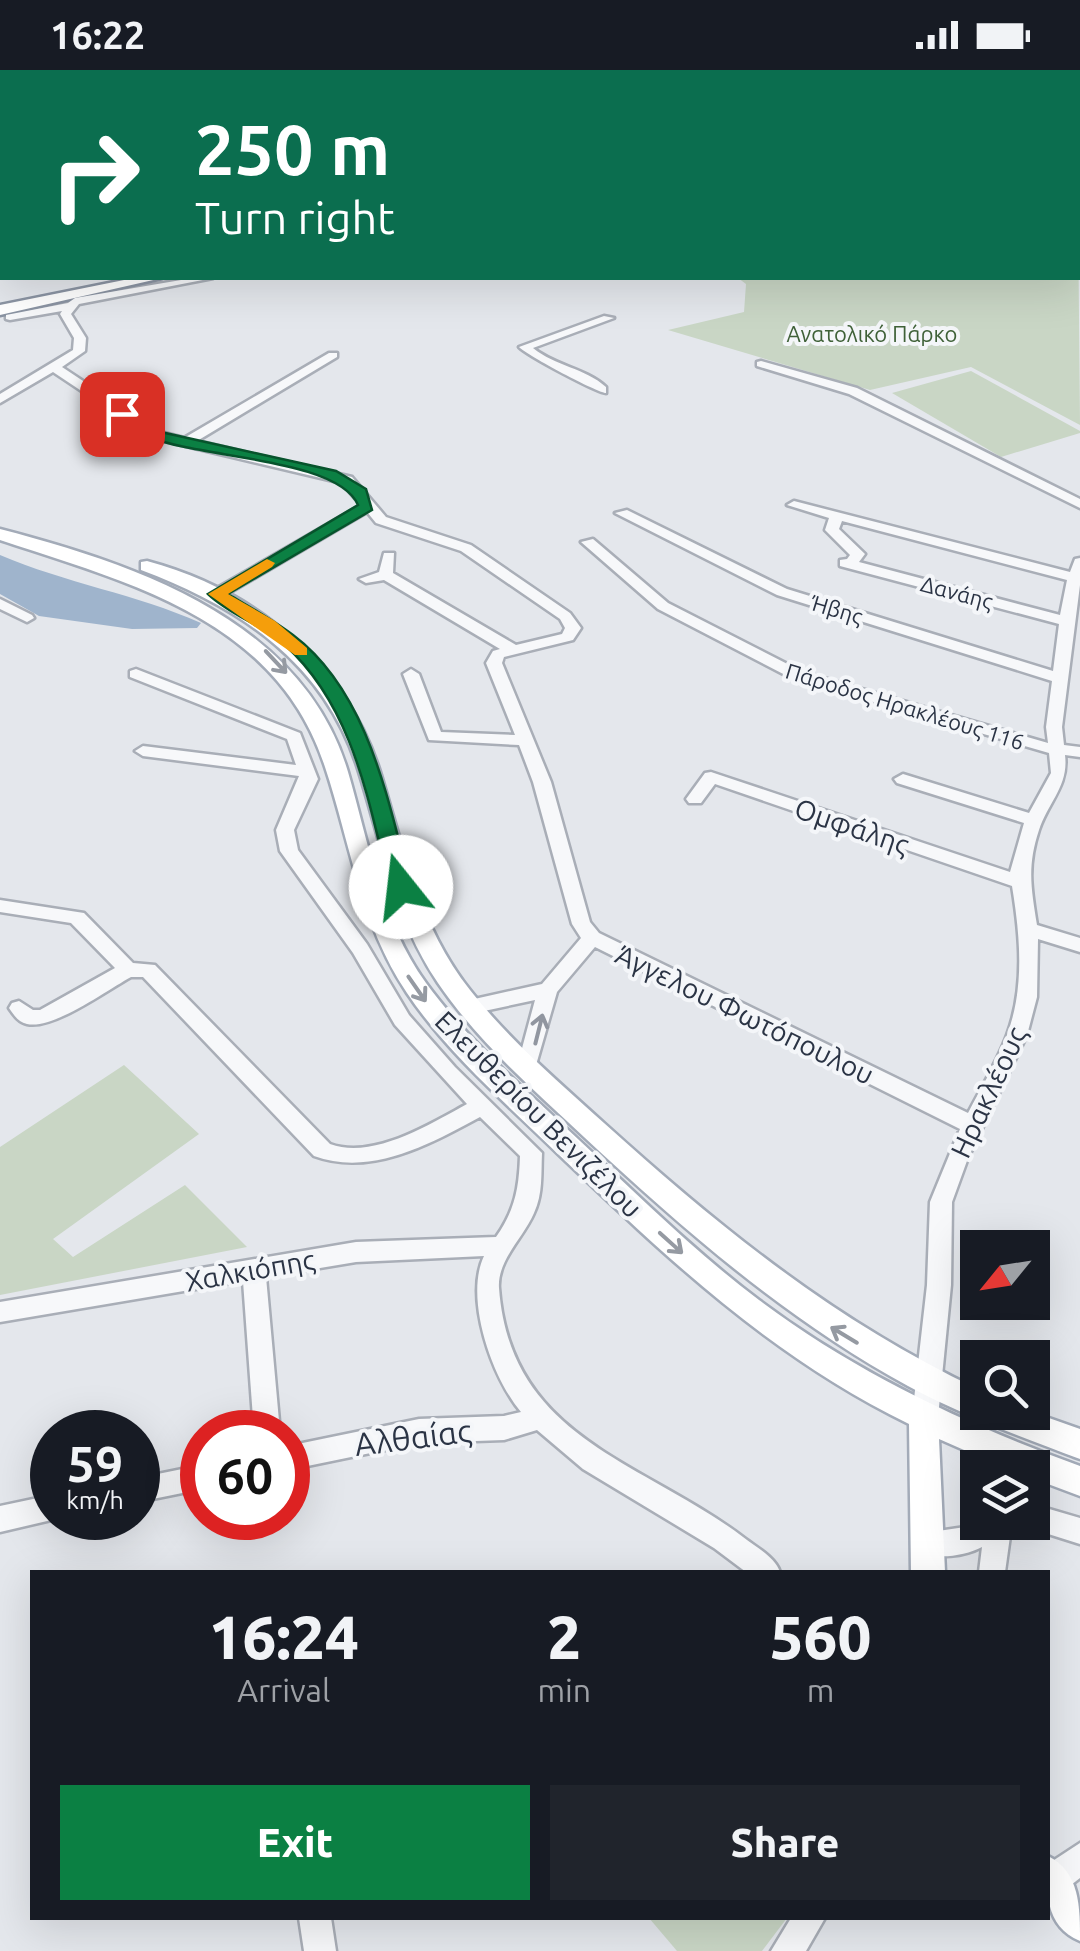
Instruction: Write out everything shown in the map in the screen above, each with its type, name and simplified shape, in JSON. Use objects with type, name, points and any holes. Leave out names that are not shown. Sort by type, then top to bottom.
[{"type":"highway","points":[[3,307],[94,280]]},
{"type":"highway","points":[[3,307],[144,280]]},
{"type":"highway","points":[[3,307],[138,284]]},
{"type":"main road","name":"Ελευθερίου Βενιζέλου","points":[[0,518],[217,594],[290,641],[341,701],[366,760],[406,900],[428,949],[470,1007],[527,1068],[764,1281],[834,1330],[960,1397]]},
{"type":"main road","name":"Ελευθερίου Βενιζέλου","points":[[0,534],[203,607],[267,652],[295,684],[316,718],[334,762],[376,911],[400,963],[449,1030],[542,1142],[749,1310],[829,1363],[926,1417],[1080,1481]]},
{"type":"main road","name":"Ηρακλέους","points":[[926,1417],[922,1449],[928,1558]]},
{"type":"main road","points":[[1042,1430],[1080,1444]]},
{"type":"main road","points":[[1060,1872],[1080,1920]]},
{"type":"street","points":[[0,399],[56,368],[81,347],[66,316],[77,300],[138,284],[181,280]]},
{"type":"street","points":[[3,307],[70,306]]},
{"type":"street","points":[[602,390],[589,374],[544,359],[525,347],[608,318]]},
{"type":"street","points":[[186,442],[333,355]]},
{"type":"street","points":[[760,364],[852,390],[1080,504]]},
{"type":"street","points":[[56,368],[147,431],[340,477],[359,489],[366,507],[393,526],[466,548],[554,609],[573,628],[563,639],[510,648],[386,576],[366,579]]},
{"type":"street","points":[[794,505],[1077,570]]},
{"type":"street","points":[[217,594],[366,507]]},
{"type":"street","name":"Ήβης","points":[[622,513],[770,588],[1062,679]]},
{"type":"street","name":"Δανάης","points":[[837,516],[835,536],[858,554],[848,563],[1068,622]]},
{"type":"street","name":"Πάροδος Ηρακλέους 116","points":[[588,542],[663,606],[780,668],[867,699],[1057,750],[1080,752]]},
{"type":"street","points":[[386,576],[388,556]]},
{"type":"street","name":"Ηρακλέους","points":[[926,1417],[939,1285],[938,1218],[946,1182],[1023,1019],[1029,972],[1028,929],[1020,882],[1024,843],[1056,784],[1054,727],[1077,570]]},
{"type":"street","points":[[0,603],[27,618]]},
{"type":"street","name":"Άγγελου Φωτόπουλου","points":[[510,648],[498,654],[494,663],[527,740],[580,924],[592,938],[972,1125]]},
{"type":"street","points":[[136,674],[292,734],[308,772],[306,792],[285,830],[289,851],[360,949],[402,1020],[481,1106],[542,1142],[529,1197],[491,1267],[487,1287],[509,1374],[538,1418],[634,1488],[729,1539],[765,1570]]},
{"type":"street","points":[[410,674],[435,737],[527,740]]},
{"type":"street","points":[[143,751],[308,772]]},
{"type":"street","name":"Ομφάλης","points":[[695,798],[712,777],[1020,882]]},
{"type":"street","points":[[903,779],[1034,820]]},
{"type":"street","points":[[0,906],[77,917],[128,970]]},
{"type":"street","points":[[1028,929],[1080,945]]},
{"type":"street","points":[[527,1068],[548,990],[592,938]]},
{"type":"street","points":[[19,1008],[31,1018],[49,1015],[128,970],[142,968],[158,977],[331,1156],[388,1148],[433,1133],[481,1106]]},
{"type":"street","points":[[470,1007],[548,990]]},
{"type":"street","name":"Χαλκιόπης","points":[[0,1312],[386,1249],[503,1246]]},
{"type":"street","points":[[254,1270],[265,1410]]},
{"type":"street","name":"Αλθαίας","points":[[310,1454],[420,1431],[504,1428],[538,1418]]},
{"type":"street","points":[[0,1519],[30,1513]]},
{"type":"street","points":[[1050,1522],[1080,1531]]},
{"type":"street","points":[[928,1558],[969,1540]]},
{"type":"street","points":[[992,1570],[996,1540]]},
{"type":"street","points":[[315,1920],[320,1951]]},
{"type":"street","points":[[787,1951],[808,1920]]},
{"type":"green space","name":"Ανατολικό Πάρκο","points":[[741,280],[1079,280],[1080,425],[971,367],[870,390],[668,330],[744,312],[746,284]]},
{"type":"green space","points":[[971,371],[1080,433],[1001,457],[892,393]]},
{"type":"green space","points":[[124,1065],[199,1134],[53,1239],[73,1257],[185,1185],[247,1247],[0,1295],[0,1147]]},
{"type":"green space","points":[[651,1920],[785,1920],[762,1951],[677,1951]]},
{"type":"water","points":[[0,555],[201,623],[197,628],[132,629],[39,616],[0,594]]},
{"type":"slow traffic","points":[[267,563],[217,594],[268,624],[301,652]]},
{"type":"route","points":[[122,414],[156,435],[330,474],[352,482],[359,489],[366,507],[341,518],[217,594],[290,641],[341,701],[366,760],[401,887]]}]
